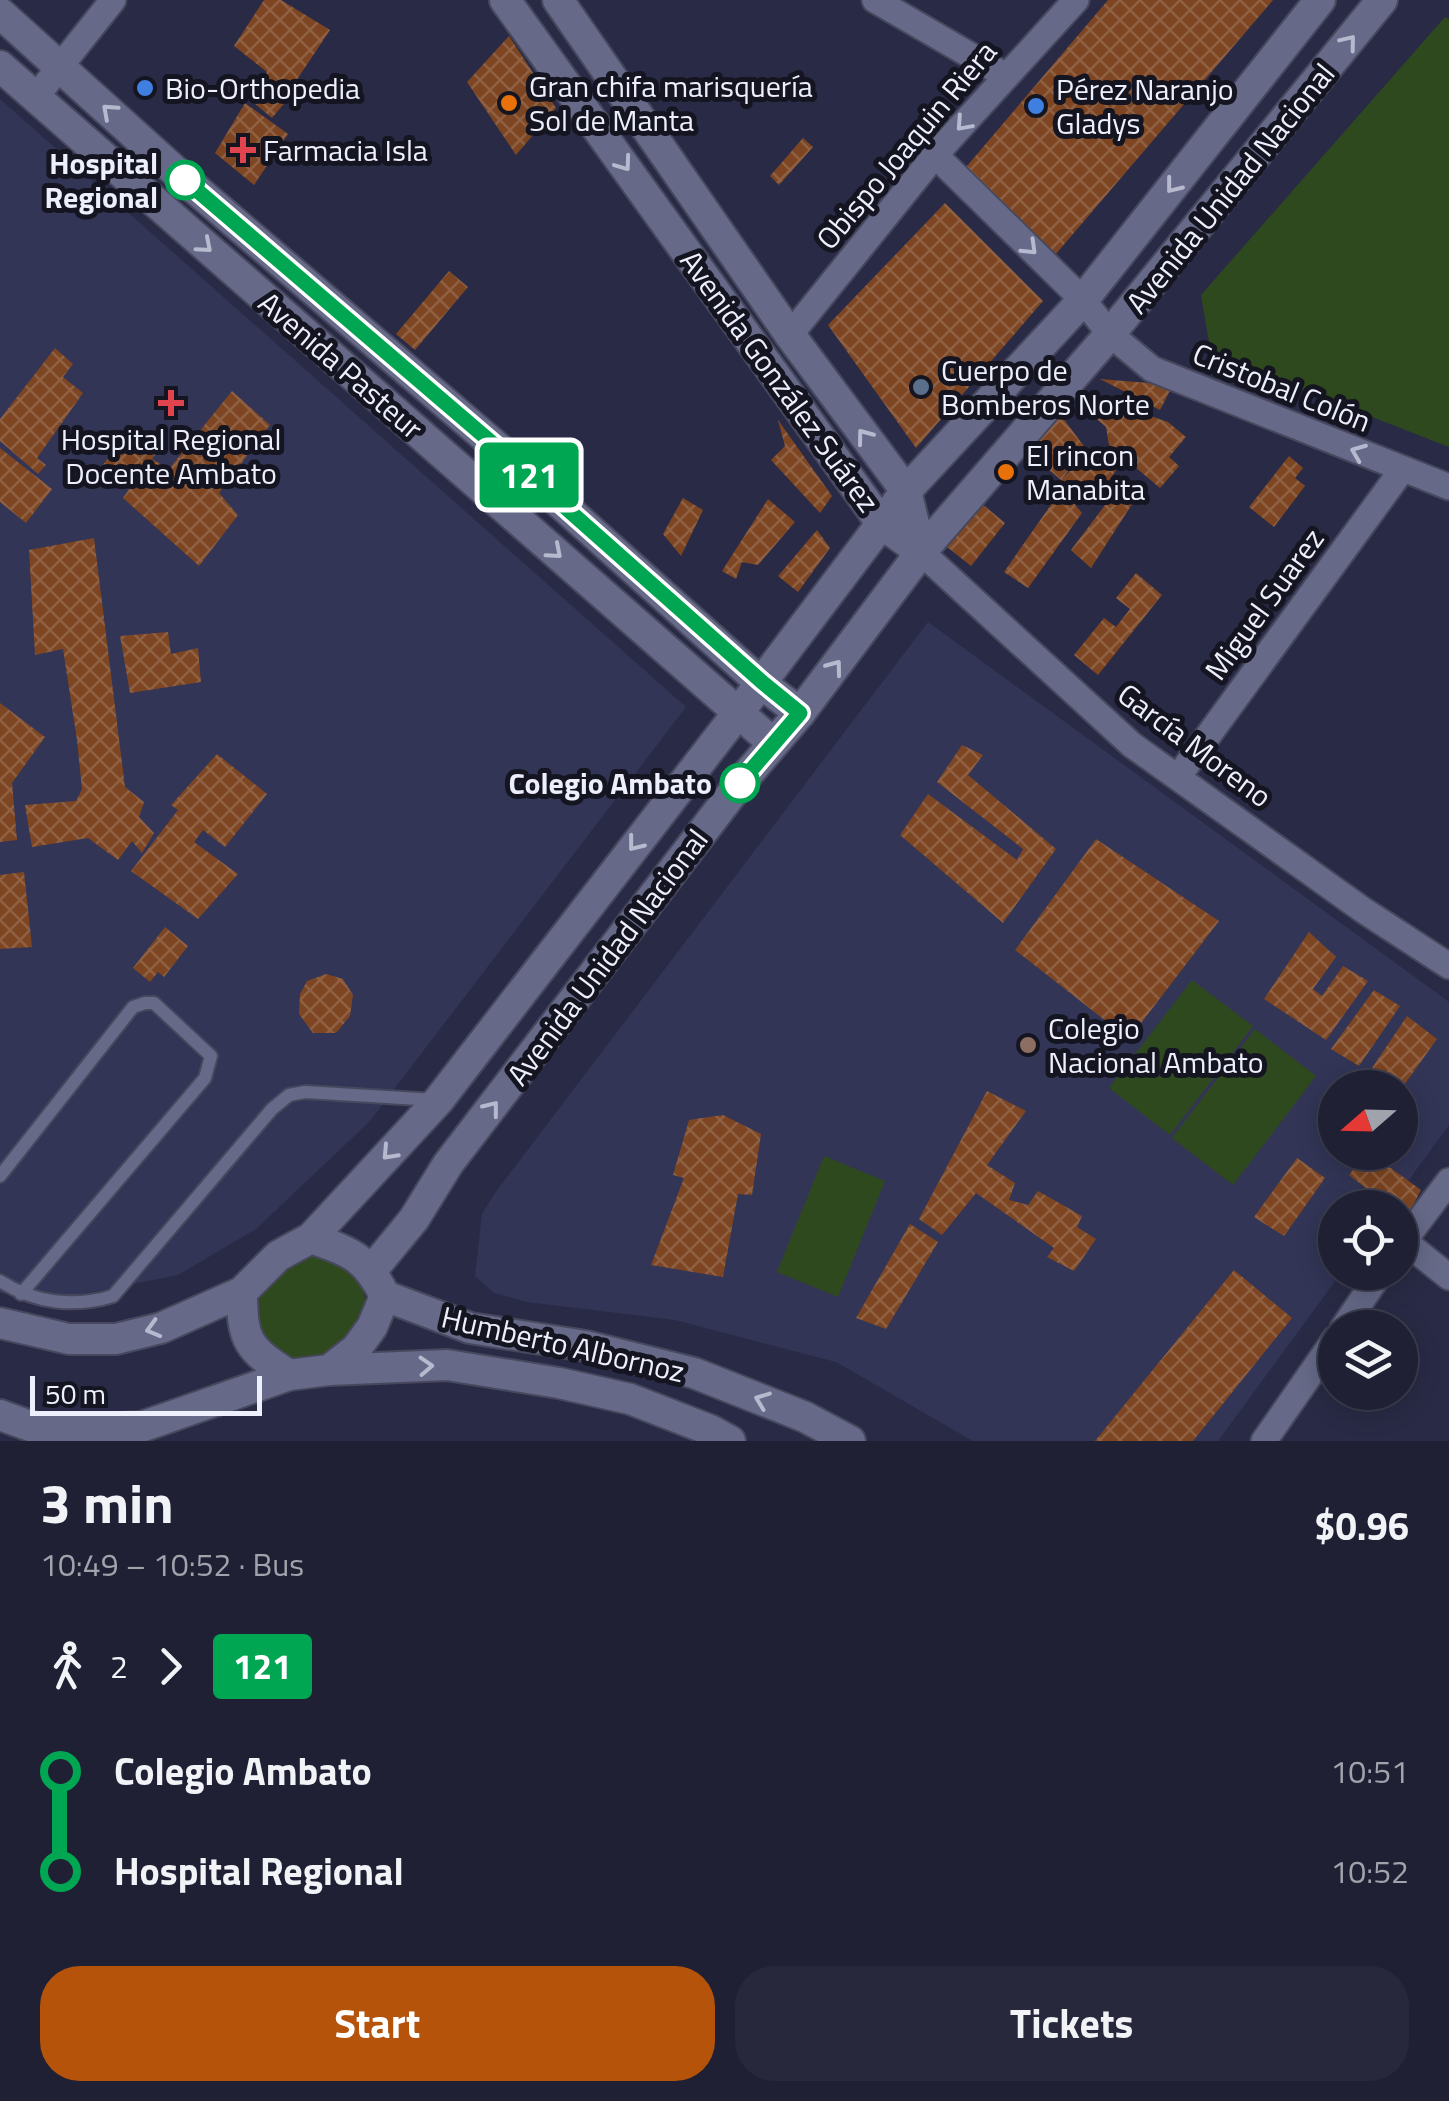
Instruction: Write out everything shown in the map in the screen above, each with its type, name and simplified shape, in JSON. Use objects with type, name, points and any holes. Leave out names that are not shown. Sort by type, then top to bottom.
[{"type":"main road","name":"Avenida González Suárez","points":[[506,0],[882,524],[921,552]]},
{"type":"main road","name":"Avenida González Suárez","points":[[558,0],[790,335],[906,491],[921,552]]},
{"type":"main road","name":"Avenida Unidad Nacional","points":[[311,1238],[438,1100],[906,491],[1083,300],[1320,0]]},
{"type":"main road","name":"Avenida Unidad Nacional","points":[[378,1283],[448,1164],[921,552],[1110,334],[1382,0]]},
{"type":"main road","name":"Avenida Pasteur","points":[[0,13],[185,180],[800,713]]},
{"type":"main road","name":"Avenida Pasteur","points":[[0,66],[773,743]]},
{"type":"main road","points":[[0,1323],[69,1339],[116,1338],[161,1328],[242,1292],[278,1256],[311,1238],[350,1252],[378,1283],[372,1326],[356,1349],[328,1370],[289,1376],[141,1427],[44,1431],[0,1416]]},
{"type":"main road","name":"Humberto Albornoz","points":[[378,1283],[470,1328],[586,1346],[694,1373],[805,1417],[850,1441]]},
{"type":"main road","points":[[242,1292],[242,1321],[249,1343],[263,1359],[289,1376]]},
{"type":"main road","name":"Humberto Albornoz","points":[[328,1370],[447,1365],[559,1383],[630,1399],[730,1441]]},
{"type":"street","points":[[35,98],[113,0]]},
{"type":"street","points":[[875,0],[1006,76]]},
{"type":"street","name":"Obispo Joaquin Riera","points":[[790,335],[936,155],[1076,0]]},
{"type":"street","name":"Cristobal Colón","points":[[936,155],[1083,300],[1110,334],[1152,369],[1449,487]]},
{"type":"street","name":"Miguel Suarez","points":[[1178,777],[1402,470]]},
{"type":"street","name":"García Moreno","points":[[921,552],[1132,745],[1363,910],[1449,966]]},
{"type":"street","points":[[1418,1222],[1449,1181]]},
{"type":"street","points":[[1418,1255],[1449,1277]]},
{"type":"street","points":[[1264,1441],[1318,1363]]},
{"type":"lane","points":[[0,1176],[133,1007],[154,1003],[211,1056],[205,1078],[21,1294]]},
{"type":"lane","points":[[0,1281],[21,1294],[45,1300],[92,1302],[113,1296],[272,1109],[289,1095],[306,1092],[438,1100]]},
{"type":"shaded area","name":"Hospital Regional Docente Ambato","points":[[0,99],[686,707],[369,1122],[256,1229],[178,1275],[67,1297],[0,1293]]},
{"type":"shaded area","name":"Colegio Nacional Ambato","points":[[928,622],[1449,1002],[1449,1125],[1418,1167],[1418,1070],[1318,1070],[1318,1170],[1416,1170],[1401,1190],[1318,1190],[1318,1290],[1329,1290],[1218,1441],[973,1441],[836,1362],[675,1320],[527,1302],[494,1293],[475,1276],[482,1214]]},
{"type":"green space","points":[[1445,17],[1449,19],[1449,447],[1211,354],[1201,295]]},
{"type":"green space","points":[[1192,980],[1253,1026],[1170,1135],[1109,1088]]},
{"type":"green space","points":[[1255,1029],[1316,1076],[1233,1185],[1172,1138]]},
{"type":"green space","points":[[824,1156],[885,1181],[838,1297],[777,1272]]},
{"type":"green space","points":[[313,1253],[342,1268],[358,1282],[363,1290],[364,1313],[333,1359],[296,1363],[265,1343],[257,1326],[257,1290],[266,1274]]},
{"type":"building","points":[[264,0],[281,0],[330,30],[290,90],[293,93],[272,118],[247,97],[267,72],[234,46]]},
{"type":"building","points":[[1108,0],[1273,0],[1055,255],[961,173]]},
{"type":"building","points":[[509,36],[556,108],[516,155],[467,82]]},
{"type":"building","points":[[245,103],[288,134],[254,185],[215,153]]},
{"type":"building","points":[[803,138],[813,147],[779,185],[770,176]]},
{"type":"building","name":"Cuerpo de Bomberos Norte","points":[[945,203],[1043,301],[916,448],[828,325]]},
{"type":"building","points":[[449,271],[468,287],[415,350],[396,334]]},
{"type":"building","points":[[55,348],[73,364],[63,377],[83,393],[37,458],[46,465],[38,474],[0,441],[0,419]]},
{"type":"building","points":[[1100,379],[1173,385],[1160,410]]},
{"type":"building","points":[[232,391],[270,425],[219,493],[238,515],[199,566],[123,498],[130,488],[102,466],[131,428],[158,451],[152,459],[169,469]]},
{"type":"building","points":[[1092,396],[1168,422],[1186,437],[1169,457],[1179,466],[1160,488],[1109,445],[1106,427],[1083,407]]},
{"type":"building","points":[[1057,410],[1086,449],[1061,480],[1027,451]]},
{"type":"building","points":[[778,420],[832,496],[820,513],[771,460],[785,446]]},
{"type":"building","points":[[1095,446],[1121,463],[1092,505],[1061,480]]},
{"type":"building","points":[[0,448],[52,489],[26,523],[0,502]]},
{"type":"building","points":[[1289,456],[1303,468],[1295,478],[1305,486],[1274,527],[1249,507]]},
{"type":"building","points":[[1121,484],[1134,501],[1091,568],[1071,550]]},
{"type":"building","points":[[1062,489],[1082,513],[1028,588],[1004,572]]},
{"type":"building","points":[[683,498],[703,510],[681,556],[663,534]]},
{"type":"building","points":[[768,499],[795,522],[758,565],[742,562],[736,579],[722,571]]},
{"type":"building","points":[[981,503],[1005,523],[971,566],[946,546]]},
{"type":"building","points":[[817,530],[830,548],[798,592],[778,576]]},
{"type":"building","points":[[94,538],[125,787],[144,802],[139,817],[154,833],[142,853],[132,841],[118,860],[88,838],[32,847],[25,805],[76,801],[82,789],[63,649],[35,655],[29,550]]},
{"type":"building","points":[[1136,573],[1162,595],[1098,675],[1074,655],[1104,618],[1116,627],[1130,609],[1116,598]]},
{"type":"building","points":[[168,632],[171,654],[198,648],[201,682],[130,693],[120,636]]},
{"type":"building","points":[[0,703],[45,737],[12,783],[17,840],[0,842]]},
{"type":"building","points":[[962,745],[983,755],[968,775],[1056,849],[1003,923],[900,835],[928,794],[1017,860],[1023,849],[937,782]]},
{"type":"building","points":[[217,754],[267,794],[225,847],[203,830],[194,842],[238,874],[198,919],[131,871],[178,810],[171,805]]},
{"type":"building","points":[[1096,839],[1219,921],[1129,1039],[1015,950]]},
{"type":"building","points":[[24,872],[32,947],[0,949],[0,875]]},
{"type":"building","points":[[165,927],[188,946],[164,977],[158,972],[150,982],[133,968]]},
{"type":"building","points":[[1309,932],[1336,957],[1313,989],[1322,996],[1343,966],[1368,981],[1326,1040],[1264,999]]},
{"type":"building","points":[[326,974],[343,979],[353,995],[350,1016],[336,1033],[313,1033],[299,1014],[300,994],[307,981]]},
{"type":"building","points":[[1374,990],[1400,1006],[1359,1066],[1331,1049]]},
{"type":"building","points":[[1407,1016],[1437,1039],[1415,1070],[1372,1068]]},
{"type":"building","points":[[987,1091],[1026,1111],[987,1165],[1015,1183],[1009,1200],[1028,1205],[1038,1191],[1082,1216],[1077,1227],[1096,1239],[1074,1271],[1047,1257],[1054,1248],[976,1193],[942,1235],[919,1219]]},
{"type":"building","points":[[723,1115],[761,1134],[752,1195],[738,1194],[723,1277],[651,1265],[684,1178],[673,1175],[689,1120]]},
{"type":"building","points":[[1297,1158],[1325,1178],[1284,1236],[1254,1217]]},
{"type":"building","points":[[1353,1170],[1394,1170],[1421,1190],[1418,1196],[1418,1190],[1368,1190],[1349,1175]]},
{"type":"building","points":[[910,1224],[938,1242],[886,1329],[856,1318]]},
{"type":"building","points":[[1234,1270],[1292,1318],[1193,1441],[1095,1441]]},
{"type":"bus line","name":"121","points":[[185,180],[800,713],[740,783]]},
{"type":"place","name":"Bio-Orthopedia","points":[[145,88]]},
{"type":"place","name":"Gran chifa marisquería Sol de Manta","points":[[509,103]]},
{"type":"place","name":"Pérez Naranjo Gladys","points":[[1036,106]]},
{"type":"place","name":"Farmacia Isla","points":[[243,150]]},
{"type":"place","name":"Hospital Regional","points":[[185,180]]},
{"type":"place","name":"Cuerpo de Bomberos Norte","points":[[921,387]]},
{"type":"place","name":"Hospital Regional Docente Ambato","points":[[171,403]]},
{"type":"place","name":"El rincon Manabita","points":[[1006,472]]},
{"type":"place","name":"Colegio Ambato","points":[[740,783]]},
{"type":"place","name":"Colegio Nacional Ambato","points":[[1028,1045]]}]
